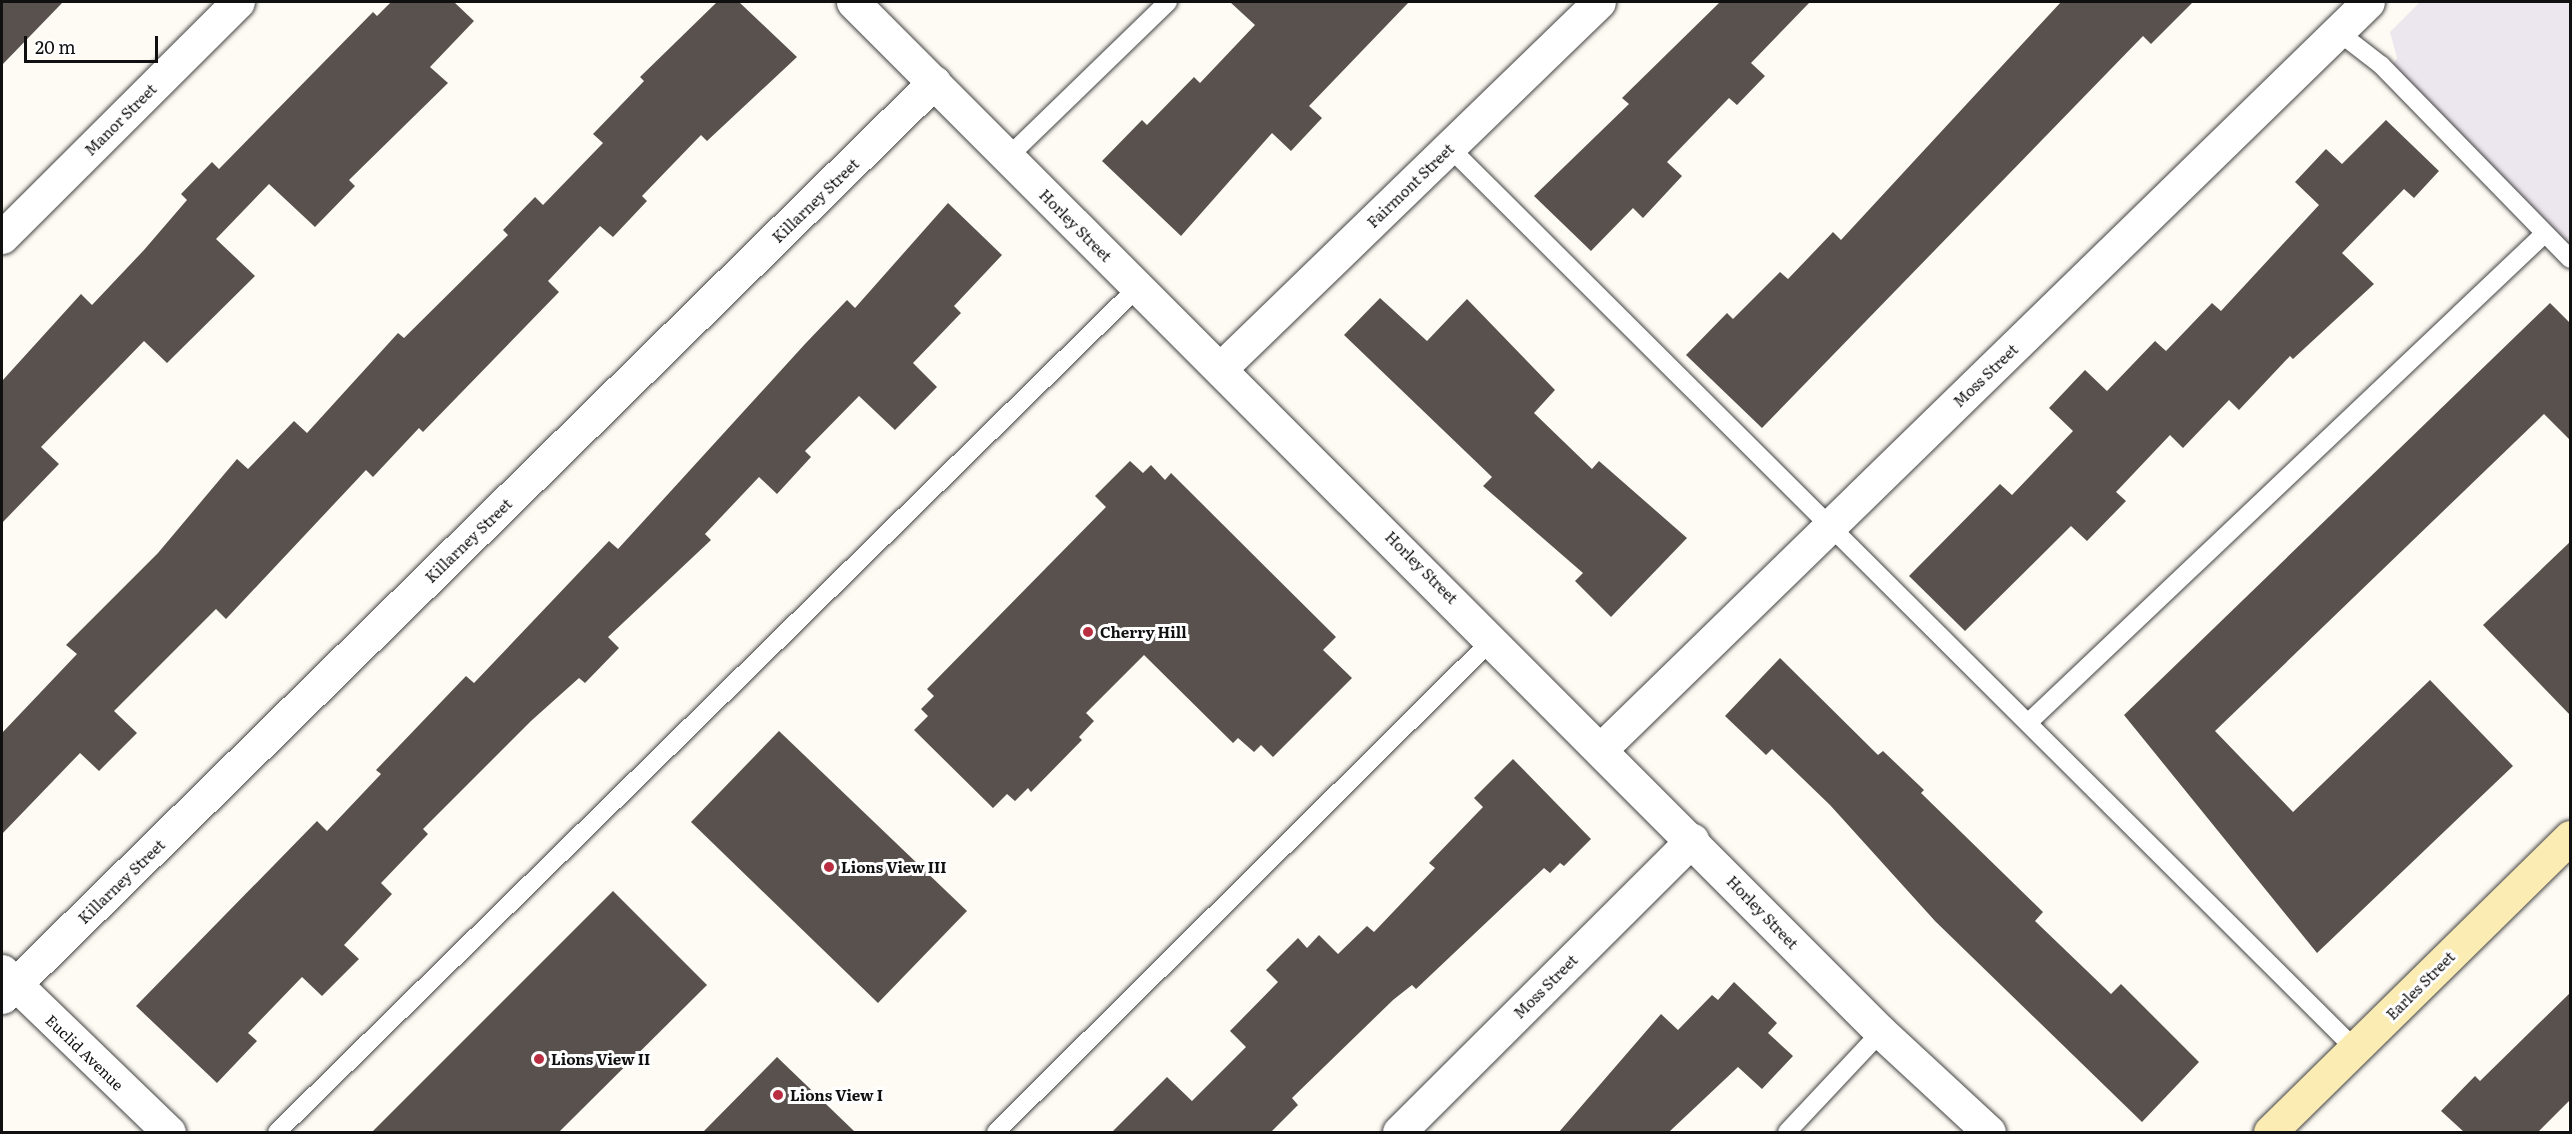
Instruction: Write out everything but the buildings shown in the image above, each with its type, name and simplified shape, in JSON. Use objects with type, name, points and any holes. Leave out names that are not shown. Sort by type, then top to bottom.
[{"type":"street","name":"Manor Street","points":[[2,237],[238,2]]},
{"type":"street","name":"Horley Street","points":[[854,2],[1494,638],[1881,1032],[1989,1132]]},
{"type":"street","name":"Fairmont Street","points":[[1221,368],[1599,2]]},
{"type":"street","name":"Moss Street","points":[[1602,748],[2368,2]]},
{"type":"street","name":"Killarney Street","points":[[6,984],[933,82]]},
{"type":"street","name":"Moss Street","points":[[1399,1132],[1692,840]]},
{"type":"street","name":"Earles Street","points":[[2270,1132],[2567,848]]},
{"type":"street","name":"Euclid Avenue","points":[[6,984],[169,1132]]},
{"type":"lane","points":[[1008,157],[1168,2]]},
{"type":"lane","points":[[2337,31],[2381,65],[2571,260]]},
{"type":"lane","points":[[1449,147],[2030,721],[2355,1049]]},
{"type":"lane","points":[[2030,721],[2544,234]]},
{"type":"lane","points":[[277,1132],[1138,286]]},
{"type":"lane","points":[[996,1132],[1494,638]]},
{"type":"lane","points":[[1787,1132],[1881,1032]]},
{"type":"shaded area","points":[[2420,2],[2570,2],[2570,259],[2387,72],[2397,58],[2390,32]]},
{"type":"place","name":"Cherry Hill","points":[[1088,632]]},
{"type":"place","name":"Lions View III","points":[[829,867]]},
{"type":"place","name":"Lions View II","points":[[539,1059]]},
{"type":"place","name":"Lions View I","points":[[778,1095]]}]
